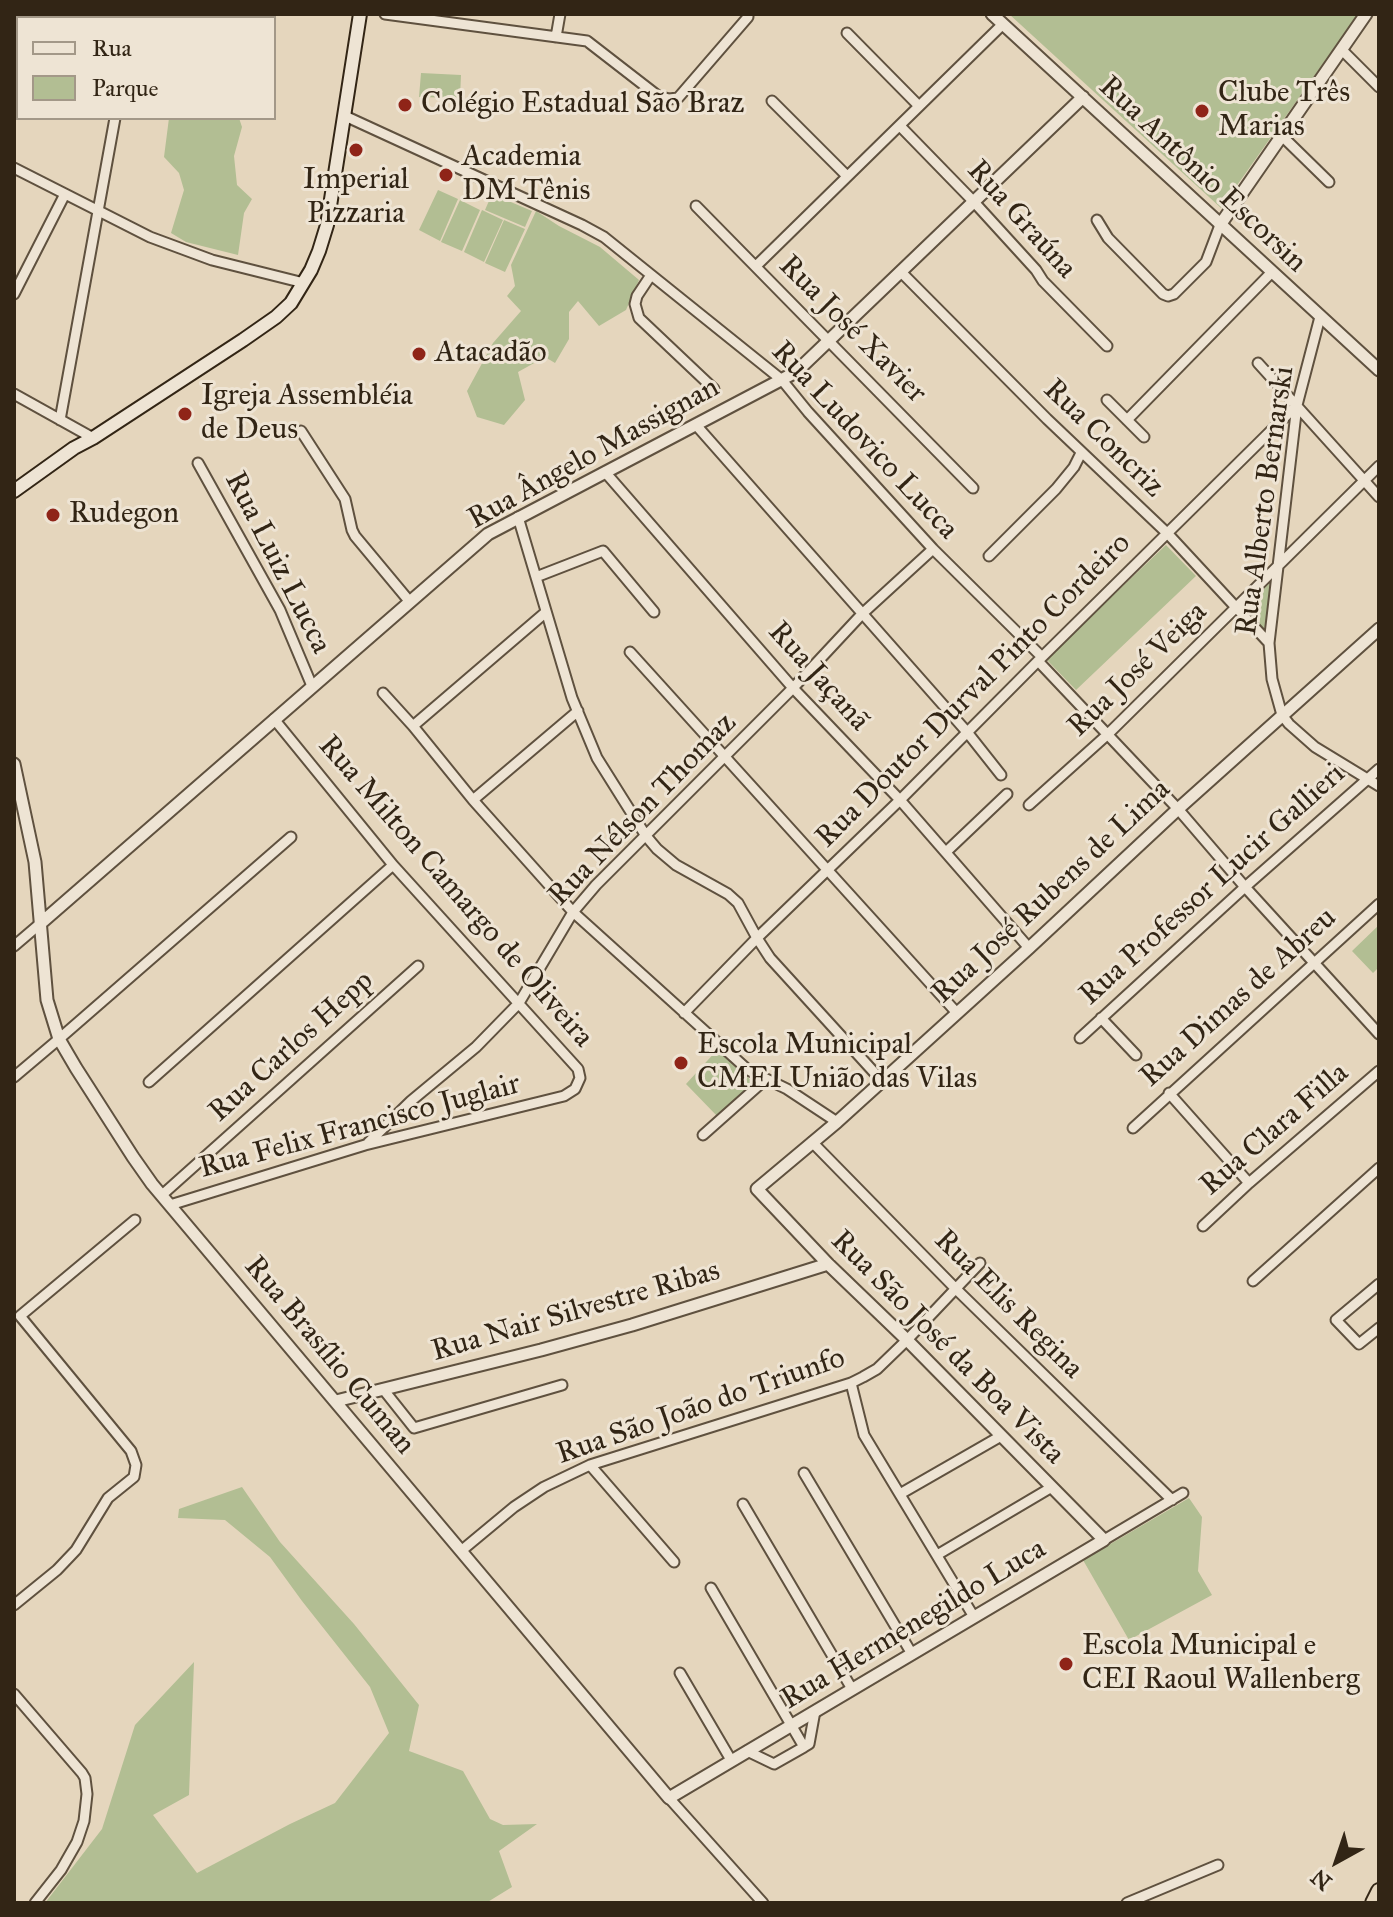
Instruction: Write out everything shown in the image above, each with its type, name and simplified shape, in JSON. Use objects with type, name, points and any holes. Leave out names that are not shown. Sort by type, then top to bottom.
[{"type":"highway","points":[[1373,1903],[1379,1891]]},
{"type":"main road","points":[[14,491],[74,448],[276,317],[291,303],[319,251],[327,225],[360,14]]},
{"type":"street","points":[[385,14],[587,41],[658,96],[669,99],[678,98],[748,14]]},
{"type":"street","points":[[556,37],[560,14]]},
{"type":"street","name":"Rua Antônio Escorsin","points":[[992,14],[1379,370]]},
{"type":"street","points":[[1097,220],[1108,238],[1163,294],[1174,294],[1206,262],[1220,225],[1366,14]]},
{"type":"street","points":[[756,266],[1003,24]]},
{"type":"street","points":[[847,33],[919,106]]},
{"type":"street","points":[[1342,50],[1379,87]]},
{"type":"street","name":"Rua Ângelo Massignan","points":[[14,946],[479,541],[518,517],[801,368],[1083,97]]},
{"type":"street","points":[[772,101],[847,176]]},
{"type":"street","name":"Rua Ludovico Lucca","points":[[345,116],[604,237],[782,380],[933,549],[1040,659],[1178,809],[1379,1034]]},
{"type":"street","points":[[60,420],[115,120]]},
{"type":"street","name":"Rua Graúna","points":[[900,126],[1107,346]]},
{"type":"street","points":[[1282,136],[1329,182]]},
{"type":"street","points":[[14,168],[150,237],[212,260],[304,283]]},
{"type":"street","points":[[14,294],[65,194]]},
{"type":"street","name":"Rua José Xavier","points":[[696,206],[973,488]]},
{"type":"street","name":"Rua Concriz","points":[[901,272],[1081,453],[1168,534],[1269,643]]},
{"type":"street","points":[[1127,420],[1272,272]]},
{"type":"street","points":[[651,275],[637,296],[635,304],[639,318],[714,389]]},
{"type":"street","name":"Rua Alberto Bernarski","points":[[1282,715],[1272,679],[1269,643],[1297,405],[1320,317]]},
{"type":"street","points":[[1258,363],[1379,497]]},
{"type":"street","points":[[14,394],[93,438]]},
{"type":"street","points":[[1107,400],[1144,437]]},
{"type":"street","name":"Rua Doutor Durval Pinto Cordeiro","points":[[684,1013],[1297,405]]},
{"type":"street","points":[[696,425],[967,732],[1001,775]]},
{"type":"street","points":[[301,431],[345,499],[355,536],[410,602]]},
{"type":"street","points":[[989,556],[1056,489],[1081,453]]},
{"type":"street","name":"Rua Luiz Lucca","points":[[198,463],[280,610],[312,686]]},
{"type":"street","name":"Rua José Veiga","points":[[1029,805],[1107,735],[1379,466]]},
{"type":"street","name":"Rua Jaçanã","points":[[605,472],[793,688],[900,800],[1029,948]]},
{"type":"street","points":[[518,517],[578,711],[597,758],[646,836],[676,865],[728,894],[738,903],[770,958],[882,1081]]},
{"type":"street","name":"Rua Nélson Thomaz","points":[[365,1145],[411,1101],[476,1047],[519,1003],[573,912],[596,885],[793,688],[862,614],[933,549]]},
{"type":"street","points":[[536,577],[603,551],[654,612]]},
{"type":"street","points":[[413,726],[546,612]]},
{"type":"street","name":"Rua José Rubens de Lima","points":[[757,1189],[837,1122],[1379,629]]},
{"type":"street","points":[[630,652],[957,1013]]},
{"type":"street","points":[[383,693],[573,912],[748,1070],[787,1089],[837,1122]]},
{"type":"street","points":[[473,800],[578,711]]},
{"type":"street","points":[[1282,715],[1315,747],[1379,786]]},
{"type":"street","name":"Rua Milton Camargo de Oliveira","points":[[274,719],[393,865],[578,1069],[580,1078],[575,1089],[564,1096]]},
{"type":"street","name":"Rua Brasílio Cuman","points":[[14,764],[35,862],[47,1000],[59,1039],[133,1157],[669,1798],[763,1903]]},
{"type":"street","name":"Rua Professor Lucir Gallieri","points":[[1080,1038],[1379,769]]},
{"type":"street","points":[[946,852],[1007,794]]},
{"type":"street","points":[[14,1077],[291,837]]},
{"type":"street","points":[[149,1082],[393,865]]},
{"type":"street","name":"Rua Dimas de Abreu","points":[[1133,1128],[1379,904]]},
{"type":"street","name":"Rua Carlos Hepp","points":[[166,1200],[418,966]]},
{"type":"street","points":[[1101,1018],[1136,1055]]},
{"type":"street","name":"Rua Clara Filla","points":[[1203,1226],[1379,1071]]},
{"type":"street","points":[[703,1135],[766,1079]]},
{"type":"street","points":[[1169,1093],[1249,1183]]},
{"type":"street","name":"Rua Felix Francisco Juglair","points":[[166,1200],[365,1145],[564,1096]]},
{"type":"street","name":"Rua Elis Regina","points":[[812,1142],[956,1289],[1172,1500]]},
{"type":"street","points":[[1253,1281],[1379,1168]]},
{"type":"street","name":"Rua São José da Boa Vista","points":[[757,1189],[1104,1540]]},
{"type":"street","points":[[14,1605],[76,1550],[108,1498],[134,1477],[136,1465],[131,1451],[20,1316],[135,1220]]},
{"type":"street","name":"Rua São João do Triunfo","points":[[461,1551],[514,1507],[544,1487],[590,1465],[851,1383],[877,1369],[980,1263]]},
{"type":"street","name":"Rua Nair Silvestre Ribas","points":[[336,1401],[632,1325],[828,1264]]},
{"type":"street","points":[[1379,1284],[1336,1320],[1359,1344],[1379,1328]]},
{"type":"street","points":[[851,1383],[864,1435],[974,1617]]},
{"type":"street","points":[[383,1389],[414,1428],[562,1385]]},
{"type":"street","points":[[900,1494],[1001,1436]]},
{"type":"street","points":[[590,1465],[674,1562]]},
{"type":"street","points":[[804,1473],[912,1654]]},
{"type":"street","points":[[937,1555],[1052,1487]]},
{"type":"street","name":"Rua Hermenegildo Luca","points":[[669,1798],[1183,1493]]},
{"type":"street","points":[[743,1504],[852,1689]]},
{"type":"street","points":[[711,1588],[804,1747]]},
{"type":"street","points":[[680,1673],[731,1760]]},
{"type":"street","points":[[14,1694],[85,1778],[86,1809],[77,1842],[61,1870],[35,1903]]},
{"type":"street","points":[[747,1751],[774,1764],[804,1747],[809,1744],[815,1711]]},
{"type":"street","points":[[1127,1903],[1218,1865]]},
{"type":"green space","name":"Clube Três Marias","points":[[1009,14],[1358,14],[1221,208]]},
{"type":"green space","points":[[421,73],[461,75],[460,98],[419,97]]},
{"type":"green space","points":[[169,120],[240,120],[242,127],[234,156],[237,185],[252,199],[244,213],[238,255],[186,242],[171,233],[184,190],[179,173],[164,157]]},
{"type":"green space","points":[[438,190],[458,199],[440,241],[419,230]]},
{"type":"green space","points":[[492,194],[532,211],[525,227],[485,210]]},
{"type":"green space","points":[[460,200],[480,210],[462,251],[441,242]]},
{"type":"green space","points":[[482,210],[503,220],[484,262],[464,252]]},
{"type":"green space","points":[[536,211],[600,247],[639,280],[626,310],[599,326],[578,301],[569,312],[569,339],[555,363],[545,357],[518,372],[525,400],[504,425],[477,417],[467,391],[493,343],[521,311],[507,296],[515,286],[511,265]]},
{"type":"green space","points":[[504,220],[525,229],[505,272],[485,263]]},
{"type":"green space","points":[[1166,545],[1196,576],[1076,690],[1046,659]]},
{"type":"green space","points":[[1272,581],[1264,632],[1243,608]]},
{"type":"green space","points":[[1379,925],[1379,967],[1373,973],[1352,951]]},
{"type":"green space","points":[[718,1049],[755,1084],[718,1117],[686,1084]]},
{"type":"green space","points":[[242,1487],[280,1542],[354,1624],[419,1705],[409,1751],[463,1771],[490,1819],[503,1825],[537,1824],[499,1851],[512,1887],[486,1903],[45,1903],[102,1829],[135,1725],[194,1662],[189,1795],[153,1815],[197,1873],[335,1803],[389,1733],[370,1687],[270,1557],[225,1520],[178,1518],[179,1509]]},
{"type":"green space","points":[[1189,1498],[1202,1517],[1198,1571],[1212,1595],[1129,1640],[1083,1560]]},
{"type":"place","name":"Colégio Estadual São Braz","points":[[405,105]]},
{"type":"place","name":"Clube Três Marias","points":[[1202,111]]},
{"type":"place","name":"Imperial Pizzaria","points":[[356,150]]},
{"type":"place","name":"Academia DM Tênis","points":[[446,175]]},
{"type":"place","name":"Atacadão","points":[[419,354]]},
{"type":"place","name":"Igreja Assembléia de Deus","points":[[185,414]]},
{"type":"place","name":"Rudegon","points":[[53,515]]},
{"type":"place","name":"Escola Municipal CMEI União das Vilas","points":[[681,1063]]},
{"type":"place","name":"Escola Municipal e CEI Raoul Wallenberg","points":[[1066,1664]]}]
